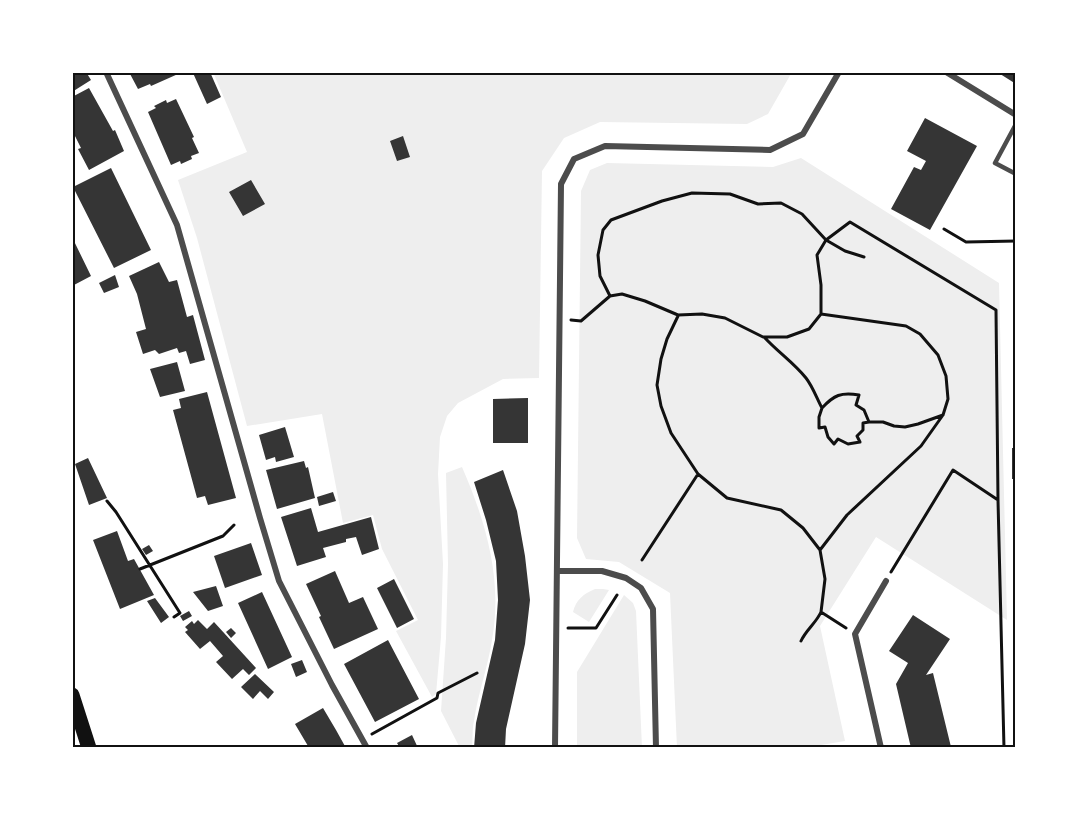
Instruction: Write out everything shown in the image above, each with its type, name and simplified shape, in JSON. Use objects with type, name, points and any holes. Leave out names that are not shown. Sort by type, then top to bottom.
[{"type":"main road","points":[[72,695],[89,748]]},
{"type":"street","points":[[106,72],[177,225],[279,581],[367,748]]},
{"type":"street","points":[[555,748],[561,184],[574,159],[605,146],[770,150],[803,134],[839,72]]},
{"type":"street","points":[[946,72],[1016,115]]},
{"type":"street","points":[[557,570],[602,571],[626,578],[641,588],[652,609],[656,748]]},
{"type":"street","points":[[881,748],[855,634],[886,581]]},
{"type":"lane","points":[[1016,124],[995,163],[1016,174]]},
{"type":"path","points":[[610,296],[600,276],[598,255],[603,230],[611,220],[662,201],[692,194],[730,194],[758,204],[781,203],[802,214],[826,240],[845,251],[864,257]]},
{"type":"path","points":[[763,337],[787,337],[809,329],[821,314],[817,255],[826,240],[850,222],[996,310],[1004,748]]},
{"type":"path","points":[[944,229],[966,243],[1016,241]]},
{"type":"path","points":[[560,320],[581,321],[610,296],[622,294],[678,315],[702,314],[725,318],[763,337],[794,364],[808,381],[822,408]]},
{"type":"path","points":[[820,550],[847,515],[921,446],[943,415],[948,399],[946,376],[938,355],[920,333],[906,326],[821,314]]},
{"type":"path","points":[[678,315],[661,359],[657,386],[661,406],[671,433],[698,474],[727,498],[781,510],[803,528],[820,550],[825,579],[821,612],[817,621],[801,641]]},
{"type":"path","points":[[869,422],[864,410],[856,405],[859,395],[846,393],[836,396],[822,408],[819,428],[825,427],[828,437],[834,444],[838,439],[848,444],[860,442],[857,436],[862,430],[863,423],[884,422],[905,427],[943,415]]},
{"type":"path","points":[[898,558],[952,470],[998,500]]},
{"type":"path","points":[[642,560],[698,474]]},
{"type":"path","points":[[107,501],[180,613],[174,617]]},
{"type":"path","points":[[140,569],[223,536],[234,525]]},
{"type":"path","points":[[557,629],[596,628],[617,595]]},
{"type":"path","points":[[821,612],[855,634]]},
{"type":"path","points":[[363,740],[438,698],[438,693],[477,673]]},
{"type":"shaded area","points":[[213,72],[792,72],[768,114],[747,124],[600,122],[564,138],[542,171],[539,378],[503,379],[458,403],[447,416],[440,437],[438,474],[443,564],[441,637],[436,694],[432,697],[396,631],[418,620],[382,549],[373,515],[343,523],[322,414],[247,426],[197,238],[178,180],[247,152]]},
{"type":"shaded area","points":[[801,158],[999,283],[1007,620],[876,537],[820,626],[845,741],[803,748],[677,748],[670,593],[619,562],[586,559],[577,538],[581,191],[590,170],[607,163],[773,167]]},
{"type":"shaded area","points":[[462,467],[485,530],[494,573],[495,595],[492,640],[473,727],[472,748],[460,748],[441,711],[448,564],[446,473]]},
{"type":"shaded area","points":[[595,589],[609,590],[589,622],[573,612],[581,598]]},
{"type":"shaded area","points":[[624,595],[633,603],[636,611],[642,748],[577,748],[577,672]]},
{"type":"building","points":[[72,72],[86,72],[91,80],[72,92]]},
{"type":"building","points":[[129,72],[177,72],[178,74],[138,89]]},
{"type":"building","points":[[210,72],[221,97],[207,104],[193,73]]},
{"type":"building","points":[[997,72],[1016,72],[1016,84]]},
{"type":"building","points":[[89,88],[113,131],[115,130],[124,151],[89,170],[78,149],[81,148],[74,134],[72,135],[72,97]]},
{"type":"building","points":[[176,99],[199,153],[181,164],[180,161],[171,165],[148,112],[166,100],[167,103]]},
{"type":"building","points":[[925,118],[977,146],[930,230],[891,209],[914,167],[921,170],[926,161],[907,151]]},
{"type":"building","points":[[403,136],[410,157],[397,161],[390,141]]},
{"type":"building","points":[[111,168],[151,250],[114,268],[73,187]]},
{"type":"building","points":[[251,180],[265,204],[243,216],[229,192]]},
{"type":"building","points":[[72,237],[91,276],[74,285],[72,281]]},
{"type":"building","points":[[159,262],[169,282],[177,280],[187,317],[193,315],[205,360],[190,364],[186,351],[179,353],[177,348],[159,354],[155,350],[143,354],[136,332],[146,329],[137,294],[129,276]]},
{"type":"building","points":[[1013,269],[1016,269],[1016,301],[1014,301]]},
{"type":"building","points":[[115,275],[119,287],[104,293],[99,283]]},
{"type":"building","points":[[177,362],[185,391],[160,397],[150,369]]},
{"type":"building","points":[[207,392],[236,498],[208,505],[205,496],[197,498],[173,410],[181,408],[179,399]]},
{"type":"building","points":[[528,398],[528,443],[493,443],[493,399]]},
{"type":"building","points":[[285,427],[294,457],[276,462],[275,457],[266,460],[259,435]]},
{"type":"building","points":[[1012,448],[1016,448],[1016,479],[1012,479]]},
{"type":"building","points":[[88,458],[107,498],[89,505],[75,464]]},
{"type":"building","points":[[304,461],[306,468],[308,467],[315,498],[277,509],[266,470]]},
{"type":"building","points":[[503,470],[517,511],[530,600],[525,644],[506,729],[505,748],[474,748],[476,723],[495,640],[498,600],[496,561],[474,482]]},
{"type":"building","points":[[333,492],[336,501],[319,506],[317,497]]},
{"type":"building","points":[[311,508],[318,532],[371,517],[379,549],[362,555],[356,537],[346,539],[346,542],[323,548],[326,557],[297,566],[281,517]]},
{"type":"building","points":[[117,531],[128,561],[134,559],[154,595],[120,609],[93,540]]},
{"type":"building","points":[[251,543],[262,575],[225,588],[214,556]]},
{"type":"building","points":[[149,545],[153,551],[146,555],[142,549]]},
{"type":"building","points":[[335,571],[349,603],[363,597],[378,629],[334,649],[306,584]]},
{"type":"building","points":[[394,579],[414,619],[397,628],[377,588]]},
{"type":"building","points":[[216,586],[223,606],[208,611],[193,592]]},
{"type":"building","points":[[262,592],[292,657],[268,669],[238,603]]},
{"type":"building","points":[[155,598],[169,617],[161,623],[147,601]]},
{"type":"building","points":[[189,611],[192,616],[183,621],[180,616]]},
{"type":"building","points":[[913,615],[950,639],[926,675],[933,673],[951,747],[911,748],[896,684],[908,663],[889,651]]},
{"type":"building","points":[[198,620],[207,629],[214,622],[256,668],[249,675],[243,669],[232,679],[216,662],[223,656],[210,641],[200,649],[185,632],[188,630],[185,627],[192,621],[194,624]]},
{"type":"building","points":[[1013,625],[1016,625],[1016,656],[1013,656]]},
{"type":"building","points":[[231,628],[236,633],[231,638],[226,632]]},
{"type":"building","points":[[388,640],[419,699],[375,722],[344,664]]},
{"type":"building","points":[[302,660],[307,672],[296,677],[291,664]]},
{"type":"building","points":[[255,674],[274,692],[268,699],[260,691],[253,699],[241,687]]},
{"type":"building","points":[[323,708],[346,748],[309,748],[295,724]]},
{"type":"building","points":[[412,735],[418,748],[400,748],[397,743]]}]
